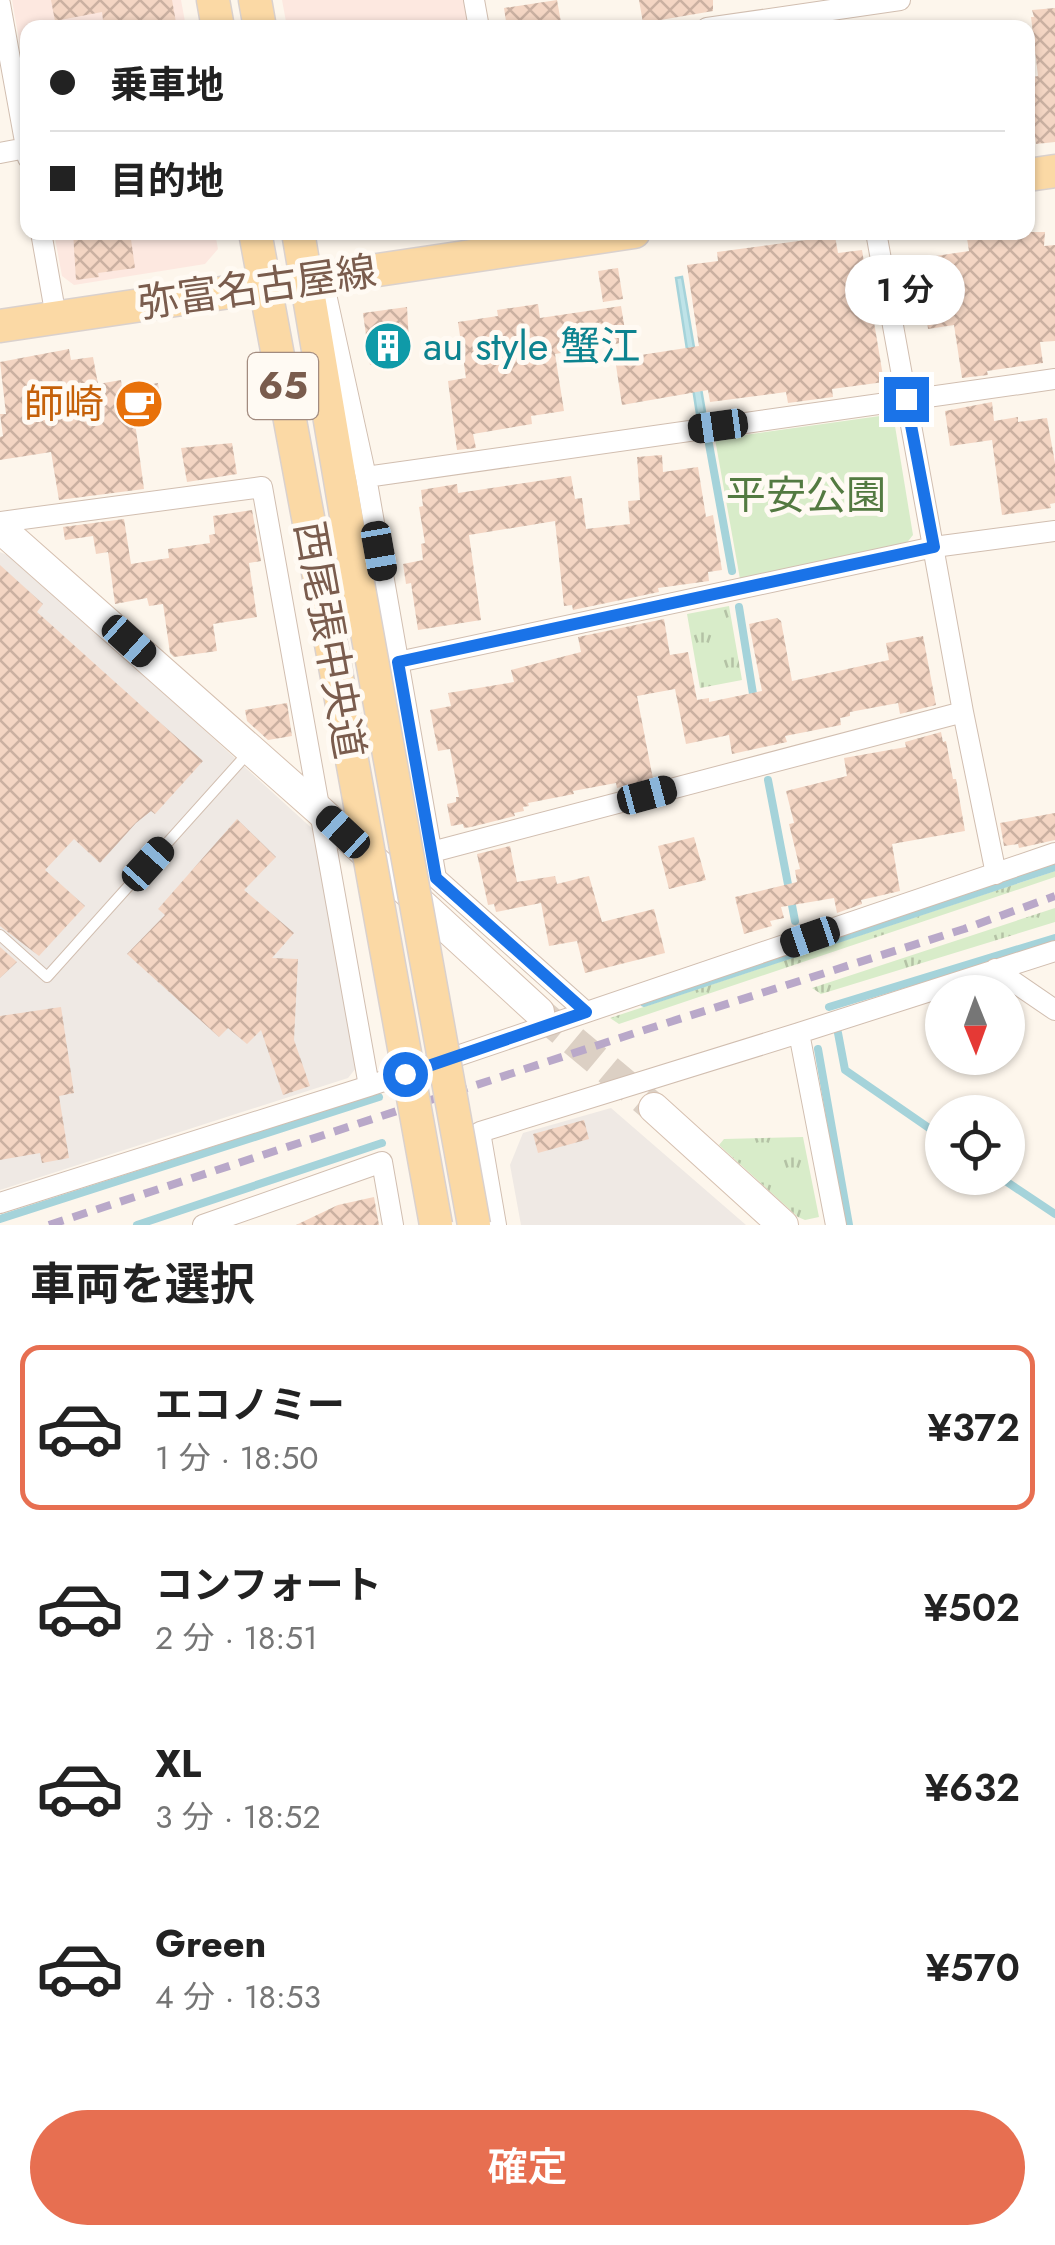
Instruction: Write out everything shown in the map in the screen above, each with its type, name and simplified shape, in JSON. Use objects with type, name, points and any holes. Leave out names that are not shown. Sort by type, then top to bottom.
[{"type":"main road","name":"西尾張中央道","points":[[256,240],[436,1225]]},
{"type":"main road","name":"西尾張中央道","points":[[301,240],[314,278],[349,533],[474,1225]]},
{"type":"main road","name":"弥富名古屋線","points":[[0,326],[314,278],[517,241]]},
{"type":"main road","points":[[3,531],[320,811],[539,1012]]},
{"type":"main road","points":[[654,1108],[783,1225]]},
{"type":"street","points":[[761,20],[890,1]]},
{"type":"street","points":[[0,4],[20,114]]},
{"type":"street","points":[[42,240],[56,317]]},
{"type":"street","points":[[877,240],[996,874]]},
{"type":"street","points":[[314,278],[366,476],[436,878],[586,1012]]},
{"type":"street","points":[[366,476],[1055,379]]},
{"type":"street","points":[[3,531],[262,487],[369,1086]]},
{"type":"street","points":[[398,662],[934,547],[1055,530]]},
{"type":"street","points":[[432,852],[963,712]]},
{"type":"street","points":[[0,1203],[369,1086],[1055,853]]},
{"type":"street","points":[[496,1225],[480,1132],[1055,951]]},
{"type":"street","points":[[995,969],[1055,1010]]},
{"type":"street","points":[[799,1033],[836,1225]]},
{"type":"street","points":[[203,1225],[382,1162],[393,1225]]},
{"type":"lane","points":[[0,936],[47,977],[251,750]]},
{"type":"shaded area","points":[[12,0],[181,0],[185,20],[20,20],[20,46]]},
{"type":"shaded area","points":[[282,0],[464,0],[468,20],[286,20]]},
{"type":"shaded area","points":[[55,240],[216,240],[218,249],[205,264],[74,285],[62,276]]},
{"type":"shaded area","points":[[0,552],[18,560],[317,833],[356,1068],[348,1078],[0,1190]]},
{"type":"shaded area","points":[[611,1108],[746,1225],[521,1225],[510,1165],[523,1133]]},
{"type":"green space","name":"平安公園","points":[[887,415],[894,420],[913,535],[905,545],[740,579],[715,439]]},
{"type":"green space","points":[[729,606],[742,680],[700,688],[687,614]]},
{"type":"green space","points":[[1055,871],[1055,877],[619,1024],[610,1018]]},
{"type":"green space","points":[[1055,908],[1055,922],[821,994],[812,988]]},
{"type":"green space","points":[[803,1137],[819,1217],[805,1220],[719,1145],[724,1139]]},
{"type":"water","points":[[682,277],[705,412],[697,414],[676,278]]},
{"type":"building","points":[[51,0],[172,0],[176,20],[103,20],[102,12],[55,20]]},
{"type":"building","points":[[557,0],[561,20],[506,20],[504,8]]},
{"type":"building","points":[[639,0],[713,0],[713,11],[642,20]]},
{"type":"building","points":[[1055,8],[1055,142],[1036,144],[1038,76],[1032,10]]},
{"type":"building","points":[[1035,232],[1045,232],[1044,246],[1055,245],[1055,341],[1040,342],[1043,363],[962,378],[954,325],[928,329],[923,288],[934,287],[929,257],[969,251],[967,240],[1035,240]]},
{"type":"building","points":[[74,240],[131,240],[135,268],[76,280]]},
{"type":"building","points":[[806,240],[836,240],[838,253],[862,250],[884,382],[832,389],[833,397],[788,403],[786,392],[710,402],[708,390],[622,405],[615,359],[699,346],[687,265],[718,261],[717,252]]},
{"type":"building","points":[[618,268],[623,299],[603,302],[598,271]]},
{"type":"building","points":[[538,304],[540,318],[621,306],[627,342],[555,354],[564,411],[531,416],[532,424],[473,434],[476,448],[457,450],[448,381],[466,378],[458,322],[498,316],[497,310]]},
{"type":"building","name":"au style 蟹江","points":[[407,307],[410,360],[370,365],[363,313]]},
{"type":"building","points":[[69,349],[71,360],[93,357],[98,384],[121,380],[122,388],[158,383],[162,411],[134,415],[144,489],[59,500],[51,452],[0,460],[0,414],[6,414],[0,362]]},
{"type":"building","points":[[992,402],[994,421],[1047,418],[1055,463],[1055,503],[1050,504],[1051,508],[1002,515],[992,440],[950,446],[945,411]]},
{"type":"building","points":[[232,443],[237,474],[187,482],[181,448]]},
{"type":"building","points":[[662,455],[663,472],[698,467],[706,517],[713,515],[722,570],[708,572],[709,581],[658,588],[659,592],[573,610],[572,605],[564,606],[555,521],[469,535],[481,620],[418,630],[411,583],[406,584],[403,564],[423,560],[421,490],[457,484],[458,493],[571,476],[575,499],[582,498],[586,529],[630,524],[628,501],[640,500],[637,457]]},
{"type":"building","points":[[252,510],[261,561],[249,563],[257,617],[213,624],[217,651],[174,657],[170,653],[163,604],[149,606],[147,598],[115,604],[108,552],[96,554],[93,536],[65,540],[63,527],[124,519],[131,564],[169,558],[168,549],[210,543],[209,535],[215,534],[213,516]]},
{"type":"building","points":[[0,565],[43,604],[37,612],[203,761],[155,814],[151,811],[136,823],[100,863],[74,839],[45,870],[85,906],[39,956],[0,926]]},
{"type":"building","points":[[777,618],[781,621],[792,681],[889,660],[886,643],[923,636],[936,705],[900,714],[898,703],[850,712],[850,716],[840,718],[841,725],[785,736],[787,742],[732,754],[729,735],[686,744],[675,689],[637,696],[653,779],[617,788],[616,783],[573,791],[574,794],[528,803],[515,816],[471,827],[451,826],[447,804],[459,797],[450,749],[438,751],[430,710],[451,706],[448,693],[514,682],[511,670],[581,652],[578,637],[664,619],[670,655],[688,652],[697,700],[709,698],[709,702],[762,691],[749,624]]},
{"type":"building","points":[[287,703],[292,736],[268,740],[247,721],[245,710]]},
{"type":"building","points":[[941,732],[956,779],[965,831],[892,844],[900,891],[861,900],[862,904],[837,913],[834,898],[781,907],[784,918],[744,934],[735,897],[797,882],[795,870],[800,869],[786,791],[847,776],[844,758],[906,747],[905,742]]},
{"type":"building","points":[[1055,813],[1055,840],[1019,848],[1018,844],[1004,846],[1000,823]]},
{"type":"building","points":[[237,819],[276,857],[244,890],[294,933],[272,958],[298,959],[294,1040],[310,1086],[283,1095],[261,1030],[247,1044],[228,1028],[219,1037],[127,954],[165,915],[158,909]]},
{"type":"building","points":[[694,837],[706,880],[669,889],[658,846]]},
{"type":"building","points":[[510,846],[517,882],[555,876],[557,884],[589,876],[602,922],[654,909],[665,953],[585,973],[577,941],[549,946],[541,903],[496,912],[494,904],[488,905],[477,854]]},
{"type":"building","points":[[0,947],[17,962],[0,978]]},
{"type":"building","points":[[61,1007],[74,1093],[59,1096],[69,1158],[42,1163],[40,1153],[0,1160],[0,1016]]},
{"type":"building","points":[[584,1120],[589,1139],[538,1153],[533,1134]]},
{"type":"building","points":[[374,1197],[379,1225],[296,1225],[338,1205]]},
{"type":"waterway","points":[[709,444],[732,571]]},
{"type":"waterway","points":[[739,607],[754,700]]},
{"type":"waterway","points":[[768,780],[795,921]]},
{"type":"waterway","points":[[644,1003],[1055,867]]},
{"type":"waterway","points":[[829,1007],[1055,938]]},
{"type":"waterway","points":[[838,1033],[845,1070],[925,1125]]},
{"type":"waterway","points":[[818,1049],[849,1225]]},
{"type":"waterway","points":[[0,1219],[379,1097]]},
{"type":"waterway","points":[[137,1225],[382,1143]]},
{"type":"waterway","points":[[1025,1194],[1055,1214]]},
{"type":"tunnel","points":[[539,1012],[654,1108]]},
{"type":"railway","points":[[49,1225],[964,929],[1055,896]]},
{"type":"place","name":"au style 蟹江","points":[[388,346]]},
{"type":"place","name":"師崎","points":[[139,404]]},
{"type":"route","points":[[405,1074],[586,1012],[436,878],[398,662],[934,547],[906,399]]}]
